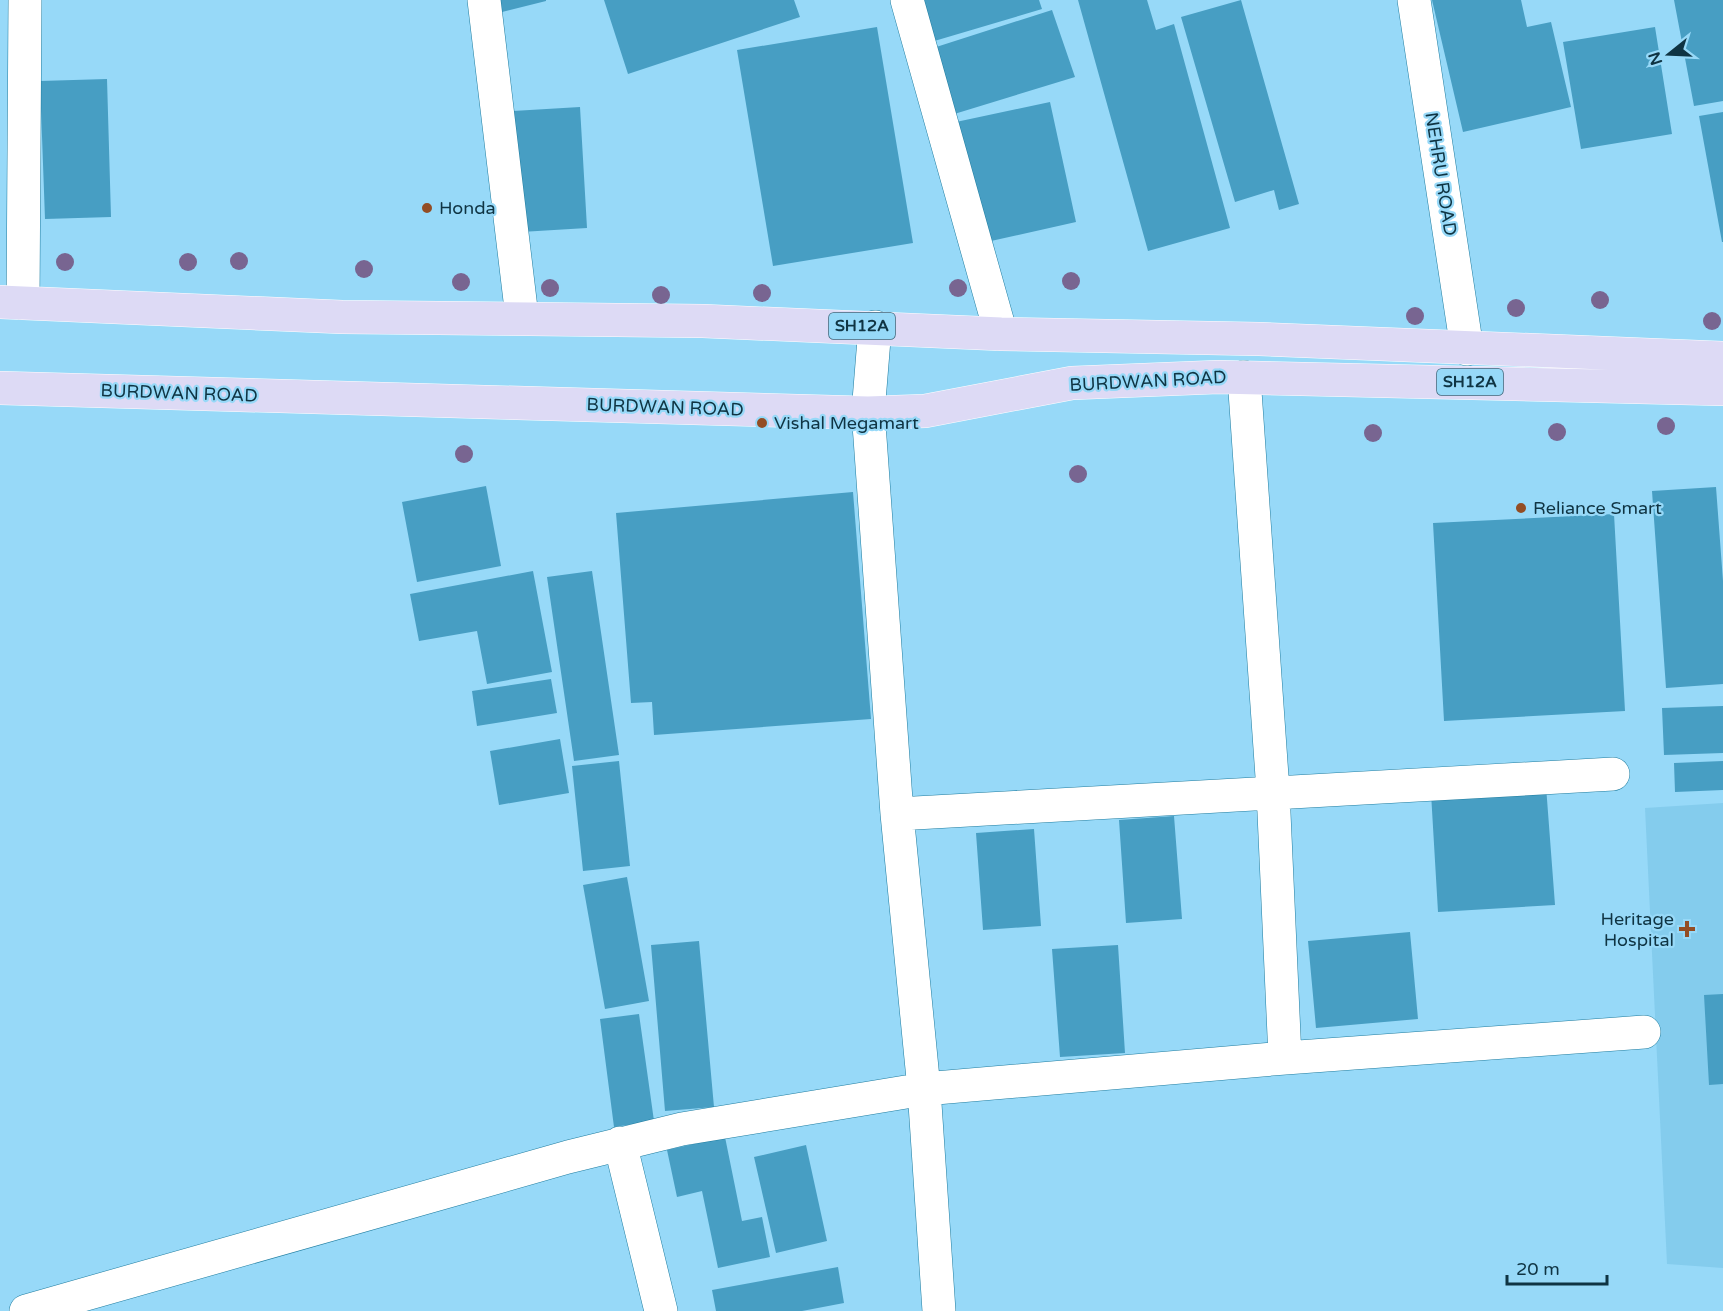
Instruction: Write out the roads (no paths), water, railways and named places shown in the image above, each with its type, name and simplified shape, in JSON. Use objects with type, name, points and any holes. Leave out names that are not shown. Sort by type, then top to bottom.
[{"type":"main road","name":"SH12A","points":[[12,303],[342,317],[522,317],[875,327],[1001,334],[1259,339],[1723,358]]},
{"type":"main road","points":[[1467,349],[1471,382]]},
{"type":"main road","name":"BURDWAN ROAD","points":[[0,388],[868,413],[925,411],[1072,383],[1244,377],[1723,389]]},
{"type":"street","points":[[12,303],[25,0]]},
{"type":"street","points":[[484,0],[522,317]]},
{"type":"street","points":[[907,0],[1001,334]]},
{"type":"street","name":"NEHRU ROAD","points":[[1414,0],[1467,349]]},
{"type":"street","points":[[875,327],[868,413],[897,814],[924,1089],[939,1311]]},
{"type":"street","points":[[1244,377],[1273,791],[1286,1058]]},
{"type":"street","points":[[897,814],[1273,791],[1613,774]]},
{"type":"street","points":[[26,1311],[620,1143],[682,1130],[924,1089],[1286,1058],[1644,1032]]},
{"type":"street","points":[[620,1143],[661,1311]]},
{"type":"place","name":"Honda","points":[[427,208]]},
{"type":"place","name":"Vishal Megamart","points":[[762,423]]},
{"type":"place","name":"Reliance Smart","points":[[1521,508]]},
{"type":"place","name":"Heritage Hospital","points":[[1687,929]]}]
